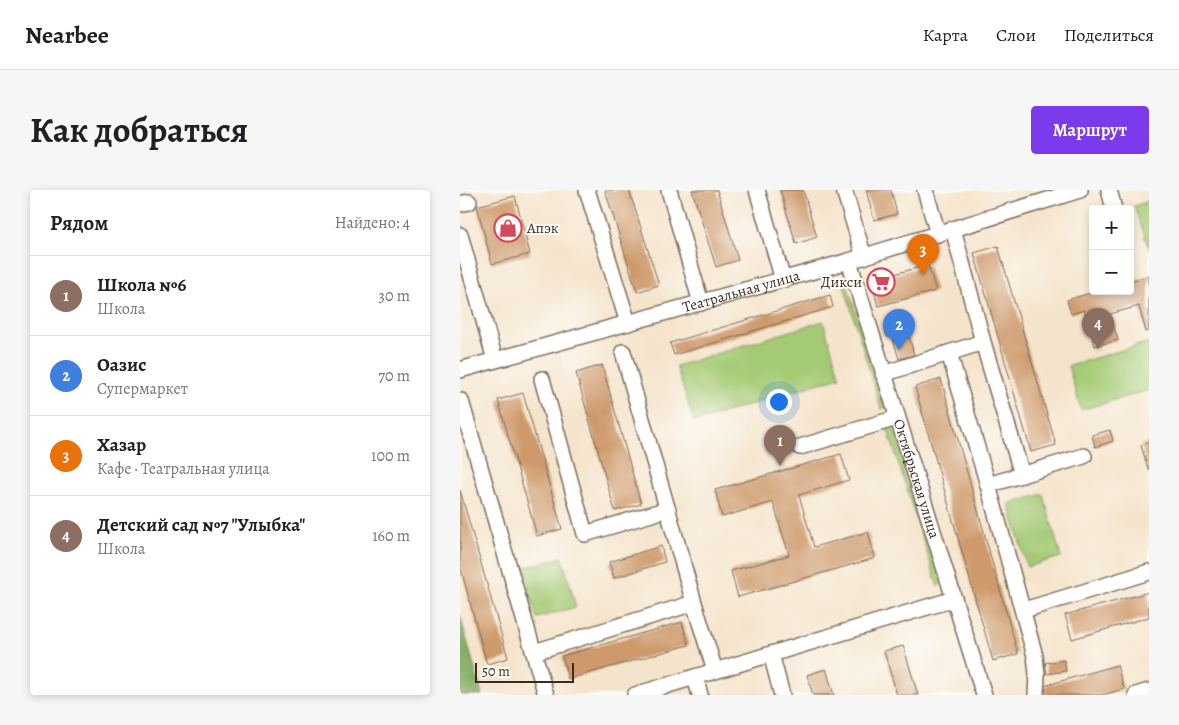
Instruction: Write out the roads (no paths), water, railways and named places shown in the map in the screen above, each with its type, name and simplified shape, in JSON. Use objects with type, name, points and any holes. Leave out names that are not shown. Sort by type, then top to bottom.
[{"type":"street","points":[[587,190],[628,323]]},
{"type":"street","points":[[669,190],[701,302]]},
{"type":"street","points":[[757,190],[783,280]]},
{"type":"street","points":[[844,190],[864,256]]},
{"type":"street","points":[[925,190],[946,232],[983,342],[1022,475]]},
{"type":"street","name":"Театральная улица","points":[[460,370],[849,261],[1080,190]]},
{"type":"street","points":[[1109,190],[1113,205]]},
{"type":"street","points":[[461,239],[495,360]]},
{"type":"street","name":"Октябрьская улица","points":[[849,261],[984,695]]},
{"type":"street","points":[[884,374],[983,342]]},
{"type":"street","points":[[624,352],[694,603],[715,671]]},
{"type":"street","points":[[949,353],[1036,656],[1036,695]]},
{"type":"street","points":[[542,379],[585,534],[668,509]]},
{"type":"street","points":[[461,400],[546,695]]},
{"type":"street","points":[[800,447],[897,418]]},
{"type":"street","points":[[988,485],[1084,456]]},
{"type":"street","points":[[1024,610],[1149,572]]},
{"type":"street","points":[[635,695],[954,599]]},
{"type":"street","points":[[534,652],[694,603]]},
{"type":"street","points":[[771,654],[782,695]]},
{"type":"street","points":[[695,677],[700,695]]},
{"type":"street","points":[[1136,695],[1149,691]]},
{"type":"place","name":"Апэк","points":[[508,228]]},
{"type":"place","name":"Хазар","points":[[923,275]]},
{"type":"place","name":"Дикси","points":[[881,282]]},
{"type":"place","name":"Детский сад №7 \"Улыбка\"","points":[[1098,349]]},
{"type":"place","name":"Оазис","points":[[899,350]]},
{"type":"place","name":"Школа №6","points":[[780,466]]}]
